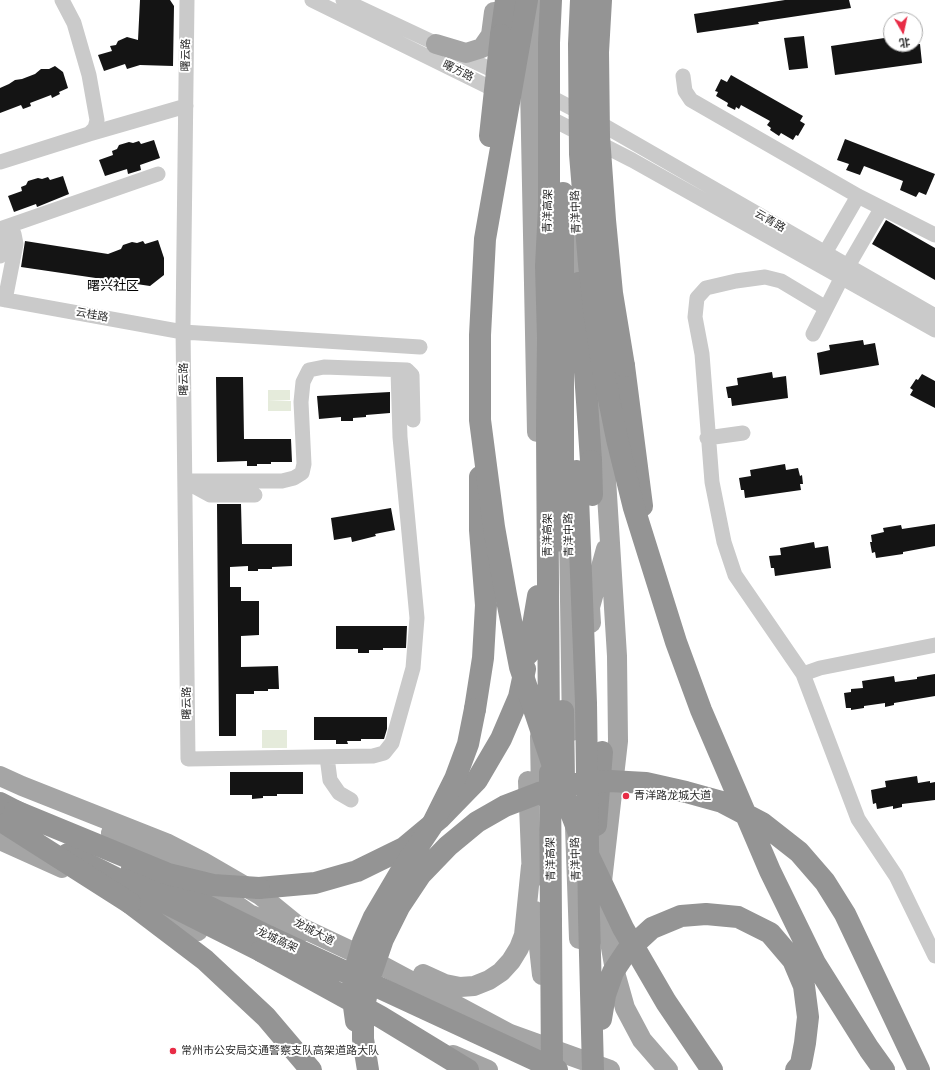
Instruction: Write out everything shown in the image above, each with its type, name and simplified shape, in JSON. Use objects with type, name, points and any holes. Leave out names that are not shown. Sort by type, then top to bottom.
[{"type":"highway","points":[[368,1070],[357,1033],[352,992],[356,966],[363,942],[374,917],[430,827],[455,779],[468,744],[483,658],[486,605],[480,530],[480,335],[490,137],[506,0]]},
{"type":"highway","points":[[485,239],[527,0]]},
{"type":"highway","name":"青洋高架","points":[[551,0],[546,266],[548,338],[547,431],[552,900],[552,1070]]},
{"type":"highway","name":"青洋高架","points":[[565,0],[563,187],[563,655],[566,1070]]},
{"type":"highway","points":[[581,0],[579,44],[580,154],[588,257],[603,370],[617,439],[634,508],[676,642],[701,710],[770,871],[815,963],[869,1049],[884,1070]]},
{"type":"highway","points":[[600,0],[598,52],[599,136],[605,220],[612,293],[624,366],[640,492],[653,571]]},
{"type":"highway","points":[[563,187],[572,301],[586,703],[593,1068]]},
{"type":"highway","points":[[579,283],[591,461],[602,752],[589,916]]},
{"type":"highway","points":[[480,420],[494,527],[520,667],[555,772],[584,846],[623,928],[666,1002],[712,1070]]},
{"type":"highway","points":[[4,820],[168,874],[213,885],[259,888],[315,883],[357,871],[404,848],[440,818],[477,780],[501,739],[519,697],[539,587],[547,431]]},
{"type":"highway","points":[[368,1070],[363,1039],[364,1011],[371,974],[383,939],[399,907],[421,874],[448,846],[478,822],[505,806],[539,793],[575,784],[610,781],[646,784],[686,792],[722,802],[762,823],[799,852],[825,882],[845,914],[919,1070]]},
{"type":"highway","points":[[4,820],[130,903],[205,960],[266,1017],[311,1070]]},
{"type":"highway","name":"龙城高架","points":[[4,820],[262,951],[381,1017],[468,1070]]},
{"type":"highway","name":"龙城高架","points":[[4,820],[270,937],[557,1070]]},
{"type":"highway","points":[[593,1068],[605,995],[613,972],[628,951],[652,928],[681,916],[706,914],[738,917],[770,933],[793,960],[804,986],[808,1017],[801,1064],[796,1070]]},
{"type":"main road","points":[[436,44],[466,53],[482,48],[491,35],[496,0]]},
{"type":"main road","points":[[520,0],[530,86]]},
{"type":"main road","points":[[536,0],[530,86],[530,108],[536,395],[544,1070]]},
{"type":"main road","name":"青洋中路","points":[[572,0],[588,127],[584,217],[567,427],[573,774],[579,946],[584,1019],[593,1068]]},
{"type":"main road","points":[[584,1019],[618,741],[617,656],[596,296],[584,217],[588,127],[590,0]]},
{"type":"main road","points":[[588,127],[607,54],[611,0]]},
{"type":"main road","points":[[576,869],[595,736],[590,607],[610,534]]},
{"type":"main road","points":[[539,671],[528,778],[531,866],[542,975]]},
{"type":"main road","points":[[7,783],[182,871],[218,892],[249,914],[381,965]]},
{"type":"main road","name":"龙城大道","points":[[7,783],[166,843],[260,894],[298,926],[381,965],[510,1034],[544,1046],[593,1068],[610,1070]]},
{"type":"main road","points":[[4,820],[402,1035],[442,1063],[449,1070]]},
{"type":"main road","points":[[608,832],[610,942],[616,976],[625,1008],[642,1040],[668,1070]]},
{"type":"main road","points":[[260,894],[445,984],[460,987],[474,986],[490,980],[501,972],[511,961],[519,948],[524,935],[531,866]]},
{"type":"main road","points":[[402,1035],[488,1070]]},
{"type":"street","points":[[62,0],[74,23],[89,75],[97,120],[95,128],[89,134]]},
{"type":"street","name":"曙云路","points":[[187,0],[183,332],[188,759],[327,756]]},
{"type":"street","name":"曙方路","points":[[312,0],[467,75],[530,108],[588,127]]},
{"type":"street","name":"曙方路","points":[[343,0],[530,86],[588,127]]},
{"type":"street","points":[[683,76],[685,91],[691,100],[881,209],[935,235]]},
{"type":"street","points":[[0,162],[186,106]]},
{"type":"street","name":"云青路","points":[[588,127],[825,253],[845,272],[935,316]]},
{"type":"street","name":"云青路","points":[[588,127],[845,272],[935,330]]},
{"type":"street","points":[[5,232],[158,174]]},
{"type":"street","points":[[825,253],[858,196]]},
{"type":"street","points":[[813,334],[845,272],[881,209]]},
{"type":"street","points":[[0,256],[5,232]]},
{"type":"street","points":[[3,299],[16,244],[5,232]]},
{"type":"street","points":[[826,308],[780,281],[765,277],[736,281],[706,288],[697,298],[695,317],[702,354],[712,482],[724,542],[735,575],[803,674],[858,818],[896,876],[935,956]]},
{"type":"street","name":"云桂路","points":[[3,299],[183,332],[420,347]]},
{"type":"street","points":[[185,481],[282,481],[294,478],[302,473],[304,464],[302,402],[303,382],[309,370],[324,367],[407,370],[412,375],[413,420]]},
{"type":"street","points":[[351,800],[339,793],[330,780],[327,756],[373,756],[384,753],[392,743],[413,668],[417,618],[400,436],[398,370]]},
{"type":"street","points":[[708,438],[743,433]]},
{"type":"street","points":[[185,481],[210,495],[254,494]]},
{"type":"street","points":[[803,674],[820,668],[935,645]]},
{"type":"green space","points":[[268,390],[290,390],[290,400],[268,401]]},
{"type":"green space","points":[[268,401],[291,401],[291,411],[268,411]]},
{"type":"green space","points":[[262,730],[287,730],[287,748],[262,748]]},
{"type":"building","points":[[140,0],[170,0],[174,6],[173,66],[140,65],[127,69],[125,64],[104,71],[98,55],[112,51],[110,46],[116,45],[118,41],[127,37],[138,40]]},
{"type":"building","points":[[785,0],[849,0],[851,8],[697,33],[694,14]]},
{"type":"building","points":[[804,36],[808,68],[789,70],[784,38]]},
{"type":"building","points":[[883,38],[883,52],[921,52],[922,63],[835,75],[831,46]]},
{"type":"building","points":[[55,66],[63,72],[68,88],[59,92],[60,94],[52,98],[51,95],[30,103],[31,106],[23,109],[21,105],[0,113],[0,88],[15,80],[35,74],[41,69],[49,69]]},
{"type":"building","points":[[731,75],[803,116],[800,121],[805,124],[798,136],[796,135],[793,140],[781,133],[779,136],[770,130],[771,128],[767,125],[770,121],[741,105],[739,109],[736,107],[735,110],[727,106],[728,103],[716,96],[718,92],[715,91],[721,79],[727,82]]},
{"type":"building","points":[[845,139],[935,174],[926,195],[919,192],[916,197],[900,190],[903,181],[864,166],[860,175],[846,170],[849,164],[837,160]]},
{"type":"building","points":[[154,140],[160,158],[140,165],[141,170],[128,174],[127,169],[105,176],[99,160],[113,155],[112,151],[117,149],[119,145],[139,141],[141,144]]},
{"type":"building","points":[[63,176],[69,194],[37,207],[36,204],[14,212],[8,196],[22,191],[21,187],[26,185],[28,181],[48,177],[50,180]]},
{"type":"building","points":[[886,220],[935,248],[935,280],[872,244]]},
{"type":"building","points":[[158,240],[164,258],[164,275],[150,286],[21,267],[25,241],[108,254],[121,249],[123,245],[132,242],[137,243],[143,241],[145,244]]},
{"type":"building","points":[[863,340],[864,345],[875,343],[879,365],[820,375],[817,353],[830,350],[829,345]]},
{"type":"building","points":[[772,372],[773,378],[786,376],[788,398],[732,406],[731,398],[728,398],[726,387],[738,385],[737,378]]},
{"type":"building","points":[[922,374],[935,381],[935,408],[910,395],[913,390],[910,388],[916,379],[918,380]]},
{"type":"building","points":[[216,377],[243,377],[244,439],[291,439],[292,462],[271,462],[271,464],[247,466],[247,461],[217,462]]},
{"type":"building","points":[[390,392],[390,413],[366,415],[366,417],[353,418],[353,421],[341,421],[341,417],[319,419],[317,396]]},
{"type":"building","points":[[785,464],[786,470],[798,468],[800,476],[802,475],[803,484],[800,484],[801,490],[745,498],[744,490],[741,490],[739,478],[751,476],[750,470]]},
{"type":"building","points":[[217,504],[241,504],[242,544],[292,544],[292,566],[272,567],[272,569],[258,569],[258,571],[248,571],[248,566],[230,567],[230,587],[241,587],[241,601],[259,601],[259,635],[241,636],[241,667],[278,666],[279,689],[254,691],[254,694],[236,694],[236,736],[219,736]]},
{"type":"building","points":[[391,508],[395,530],[375,534],[376,536],[352,542],[351,537],[334,540],[331,518]]},
{"type":"building","points":[[935,524],[935,546],[903,552],[903,554],[876,558],[875,552],[872,553],[870,542],[872,542],[871,535],[884,532],[883,528],[901,525],[902,529]]},
{"type":"building","points":[[814,542],[815,548],[828,546],[831,568],[775,576],[774,568],[771,568],[769,556],[781,555],[780,548]]},
{"type":"building","points":[[336,626],[407,626],[406,648],[383,648],[383,650],[369,650],[369,653],[358,653],[358,649],[336,649]]},
{"type":"building","points":[[935,674],[935,696],[894,703],[894,705],[885,707],[885,703],[864,706],[864,708],[851,710],[851,708],[846,708],[844,693],[851,692],[851,689],[863,688],[862,681],[894,676],[895,682],[917,679],[917,677]]},
{"type":"building","points":[[314,717],[387,717],[387,729],[384,739],[361,739],[361,741],[347,741],[348,744],[336,744],[336,740],[314,740]]},
{"type":"building","points":[[230,772],[303,772],[303,794],[277,794],[277,796],[263,796],[263,798],[252,799],[252,795],[230,795]]},
{"type":"building","points":[[917,776],[918,783],[930,781],[930,783],[935,782],[935,800],[902,804],[902,807],[893,809],[893,806],[877,809],[876,803],[873,804],[871,790],[886,787],[885,781]]},
{"type":"place","name":"青洋路龙城大道","points":[[626,796]]},
{"type":"place","name":"常州市公安局交通警察支队高架道路大队","points":[[173,1051]]},
{"type":"district","name":"曙兴社区","points":[[113,286]]}]
